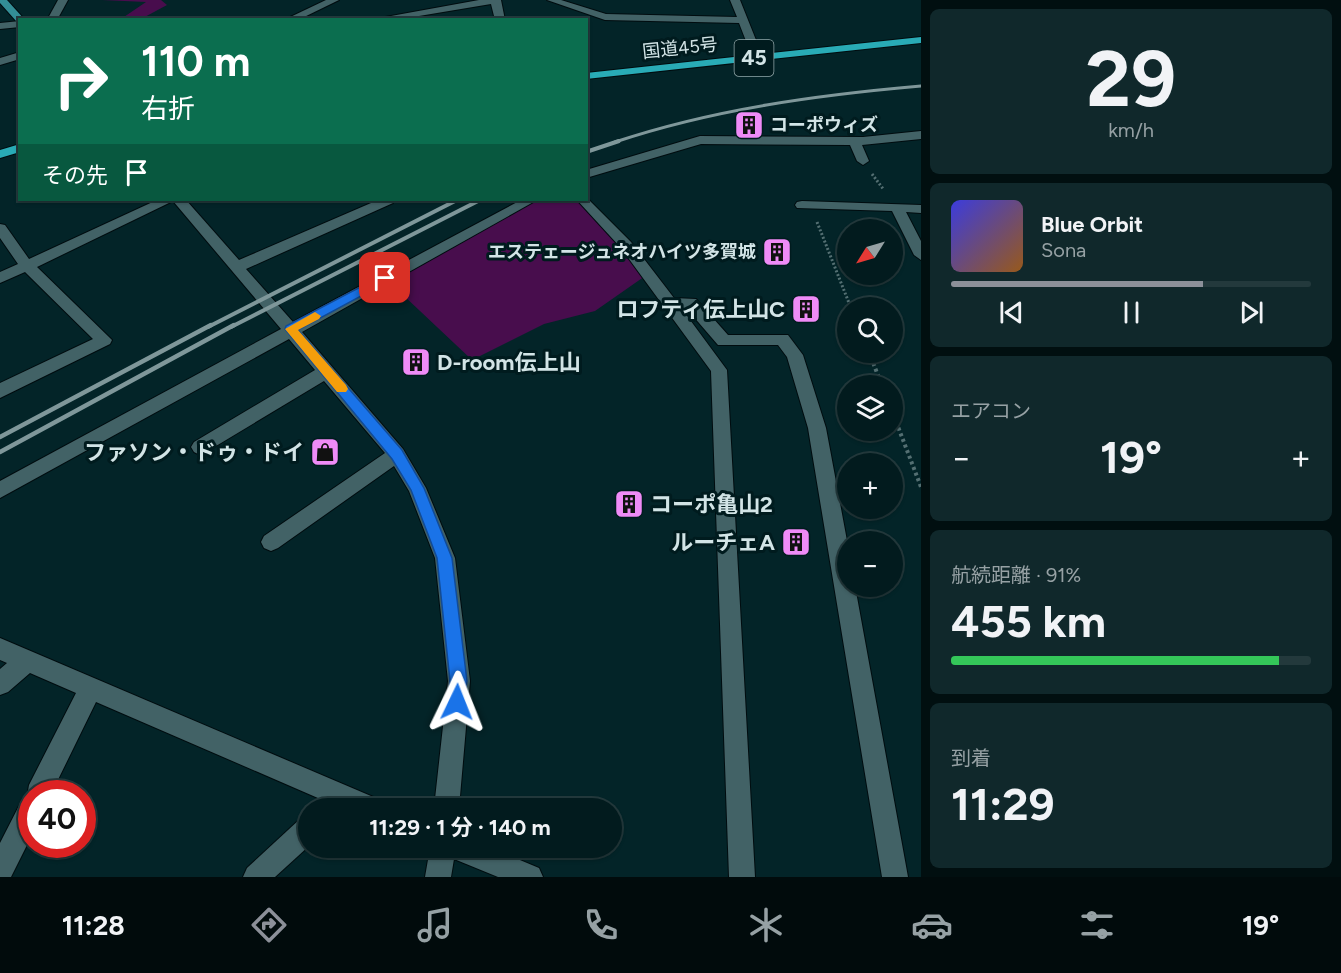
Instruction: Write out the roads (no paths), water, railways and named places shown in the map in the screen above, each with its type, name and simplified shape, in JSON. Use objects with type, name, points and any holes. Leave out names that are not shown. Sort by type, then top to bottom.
[{"type":"highway","name":"国道45号","points":[[636,59],[921,31]]},
{"type":"highway","name":"国道45号","points":[[588,76],[921,40]]},
{"type":"highway","points":[[0,154],[18,149]]},
{"type":"main road","points":[[2,0],[18,20]]},
{"type":"street","points":[[53,18],[63,0]]},
{"type":"street","points":[[293,18],[322,2],[334,0]]},
{"type":"street","points":[[386,18],[496,0],[500,18]]},
{"type":"street","points":[[552,0],[605,17],[742,20]]},
{"type":"street","points":[[735,0],[751,41],[765,57]]},
{"type":"street","points":[[0,26],[18,22]]},
{"type":"street","points":[[0,62],[18,56]]},
{"type":"street","points":[[588,173],[700,140],[854,141],[921,135]]},
{"type":"street","points":[[854,141],[863,161]]},
{"type":"street","points":[[0,278],[165,201]]},
{"type":"street","points":[[180,201],[239,266],[397,454],[417,488],[445,558],[459,681],[448,798]]},
{"type":"street","points":[[239,266],[386,201]]},
{"type":"street","points":[[0,490],[528,201]]},
{"type":"street","points":[[585,201],[626,245],[719,370],[742,877]]},
{"type":"street","points":[[806,205],[921,209]]},
{"type":"street","points":[[897,207],[921,255]]},
{"type":"street","points":[[0,228],[27,266],[104,340],[0,391]]},
{"type":"street","points":[[670,304],[691,303],[724,341],[782,339],[795,355],[817,428],[895,877]]},
{"type":"street","points":[[200,447],[327,371]]},
{"type":"street","points":[[271,542],[397,454]]},
{"type":"street","points":[[0,649],[91,688],[327,798]]},
{"type":"street","points":[[0,684],[28,661]]},
{"type":"street","points":[[46,780],[91,688]]},
{"type":"street","points":[[0,870],[18,835]]},
{"type":"street","points":[[256,877],[298,838]]},
{"type":"street","points":[[438,877],[441,858]]},
{"type":"street","points":[[484,858],[530,877]]},
{"type":"railway","points":[[615,142],[652,130],[766,105],[921,86]]},
{"type":"railway","points":[[588,151],[619,141]]},
{"type":"railway","points":[[208,327],[455,201]]},
{"type":"railway","points":[[231,327],[478,201]]},
{"type":"railway","points":[[0,437],[211,325]]},
{"type":"railway","points":[[0,452],[234,325]]},
{"type":"place","name":"コーポウィズ","points":[[749,125]]},
{"type":"place","name":"エステェージュネオハイツ多賀城","points":[[777,252]]},
{"type":"place","name":"ロフティ伝上山C","points":[[806,309]]},
{"type":"place","name":"D-room伝上山","points":[[416,362]]},
{"type":"place","name":"ファソン・ドゥ・ドイ","points":[[325,452]]},
{"type":"place","name":"コーポ亀山2","points":[[629,504]]},
{"type":"place","name":"ルーチェA","points":[[796,542]]}]
